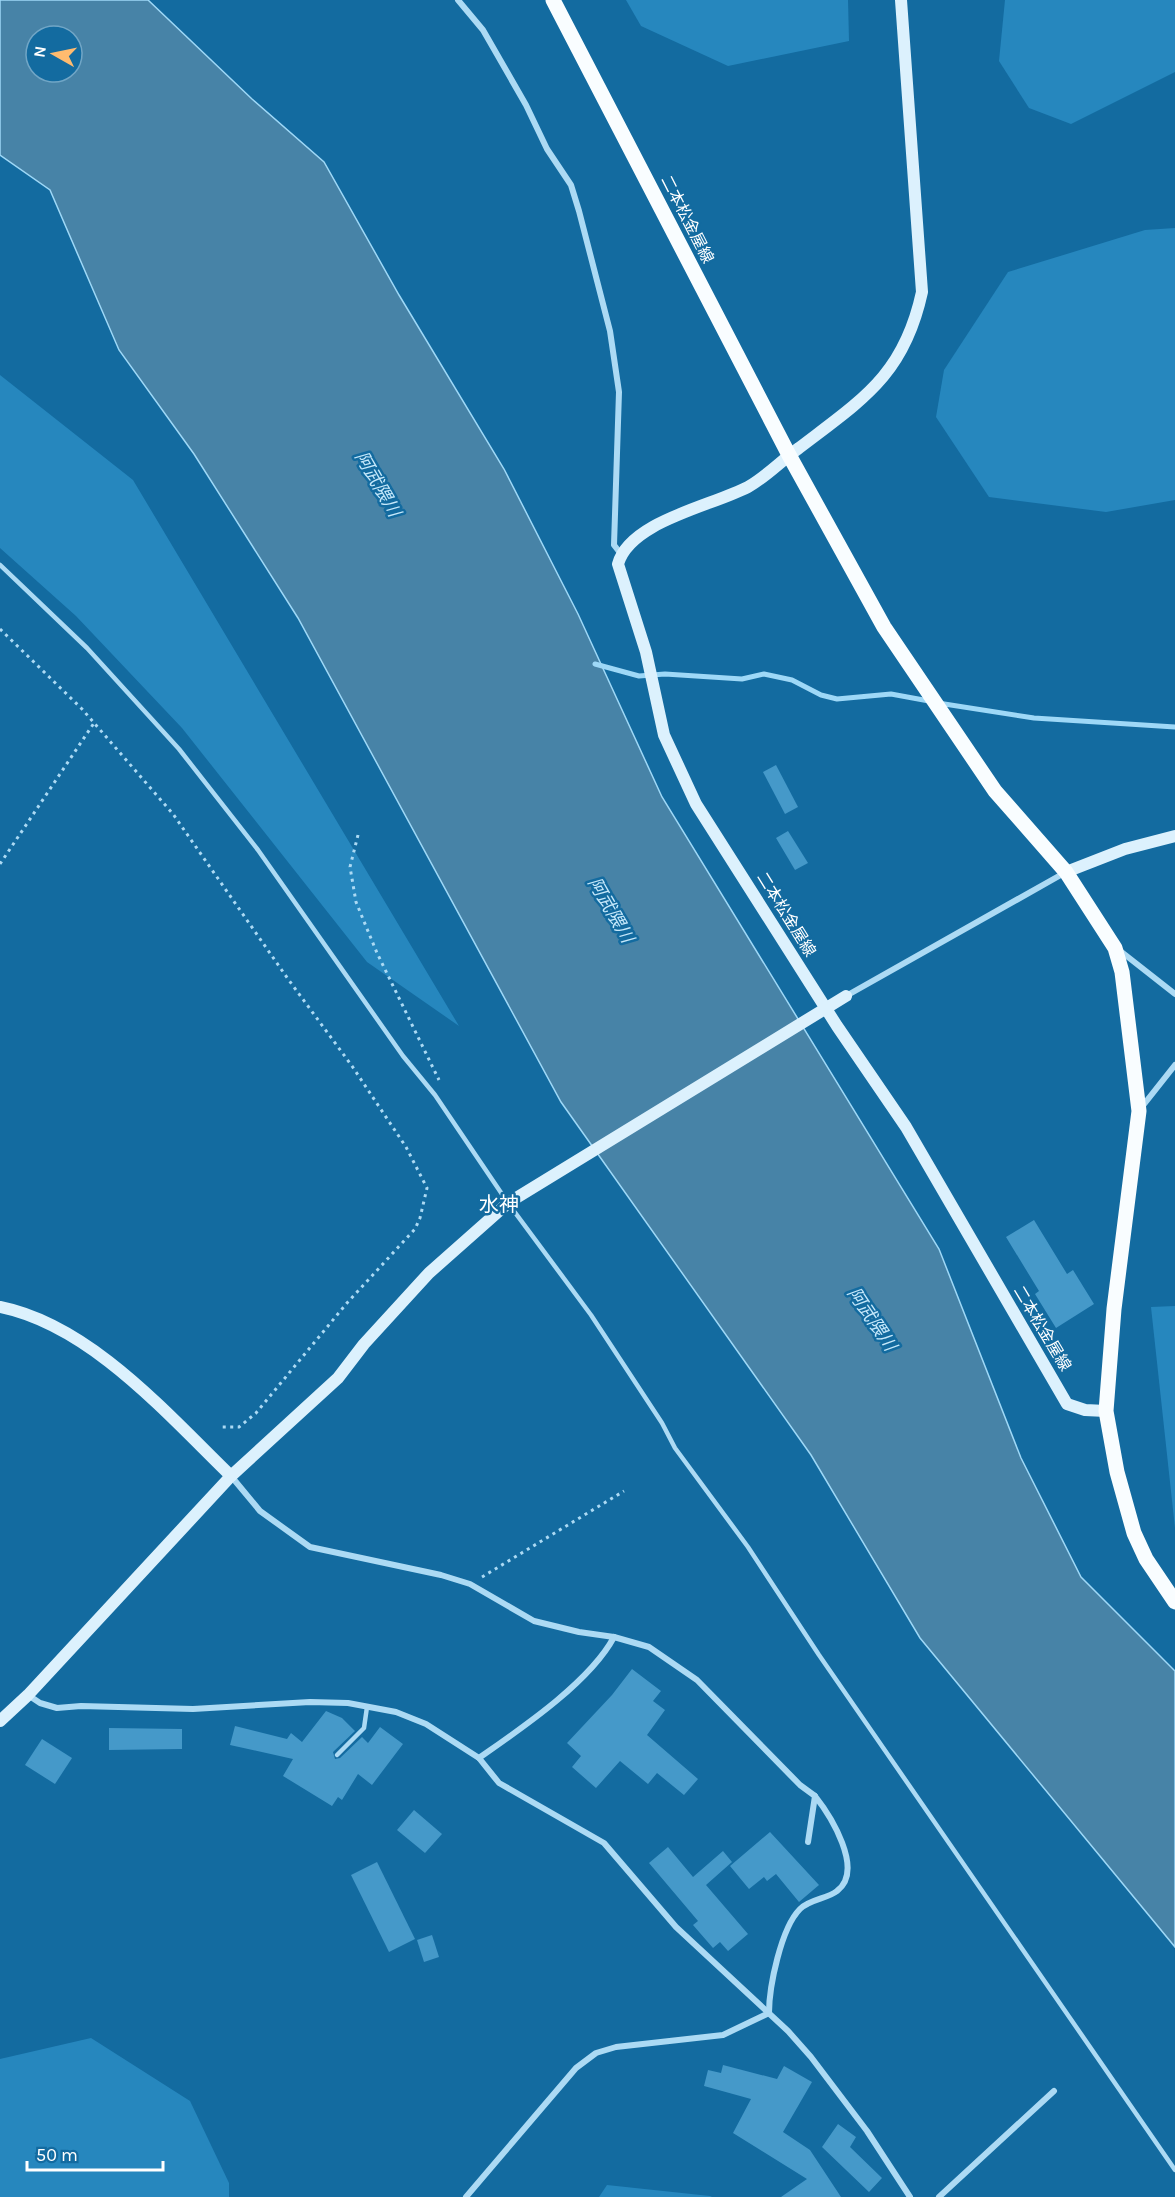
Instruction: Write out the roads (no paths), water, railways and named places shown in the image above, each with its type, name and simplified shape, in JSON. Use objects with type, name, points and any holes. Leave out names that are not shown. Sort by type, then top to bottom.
[{"type":"main road","name":"二本松金屋線","points":[[553,0],[789,454],[884,627],[995,791],[1066,872],[1116,948],[1122,972],[1139,1111],[1114,1309],[1106,1411],[1117,1472],[1134,1533],[1146,1559],[1175,1602]]},
{"type":"street","points":[[458,0],[483,30],[571,185],[579,211],[610,331],[619,392],[614,545],[621,554],[628,545],[650,530],[749,486],[881,381],[902,350],[915,323],[922,292],[901,0]]},
{"type":"street","name":"二本松金屋線","points":[[621,554],[618,564],[620,575],[645,652],[664,735],[696,804],[837,1026],[906,1127],[1067,1404],[1085,1410],[1106,1411]]},
{"type":"street","points":[[0,1721],[28,1695],[231,1476],[338,1378],[364,1344],[429,1273],[508,1203],[846,996],[1066,872],[1125,849],[1175,836]]},
{"type":"street","points":[[1116,948],[1175,994]]},
{"type":"street","points":[[1139,1111],[1175,1065]]},
{"type":"street","points":[[0,1307],[17,1310],[60,1328],[95,1352],[144,1393],[231,1476],[260,1511],[310,1547],[418,1570],[470,1584],[534,1621],[579,1632],[614,1637],[649,1647],[697,1680],[800,1785],[815,1796],[836,1829],[845,1852],[848,1872],[843,1884],[837,1891],[808,1903],[793,1919],[769,1995],[769,2013]]},
{"type":"street","points":[[479,1758],[520,1729],[604,1657],[614,1637]]},
{"type":"street","points":[[28,1695],[40,1703],[57,1708],[193,1709],[310,1702],[348,1703],[396,1712],[426,1724],[479,1758],[499,1783],[604,1843],[676,1927],[769,2013],[811,2057],[867,2131],[910,2197]]},
{"type":"street","points":[[808,1842],[815,1796]]},
{"type":"street","points":[[466,2197],[576,2068],[596,2053],[641,2042],[723,2035],[769,2013]]},
{"type":"street","points":[[939,2197],[1054,2091]]},
{"type":"lane","points":[[0,565],[87,648],[179,749],[258,850],[403,1056],[435,1095],[508,1203],[591,1315],[662,1423],[675,1448],[748,1546],[819,1655],[1175,2170]]},
{"type":"lane","points":[[337,1755],[364,1728],[368,1707]]},
{"type":"water","name":"阿武隈川","points":[[0,0],[148,0],[252,99],[324,162],[399,295],[504,469],[578,614],[662,797],[939,1249],[1021,1458],[1081,1577],[1175,1671],[1175,1947],[920,1638],[811,1455],[561,1102],[298,618],[194,454],[119,350],[50,190],[0,155]]},
{"type":"waterway","points":[[595,664],[639,676],[665,674],[742,679],[764,674],[792,680],[821,695],[837,699],[891,694],[929,701]]},
{"type":"waterway","points":[[938,703],[1034,718],[1175,727]]},
{"type":"district","name":"水神","points":[[499,1204]]}]
